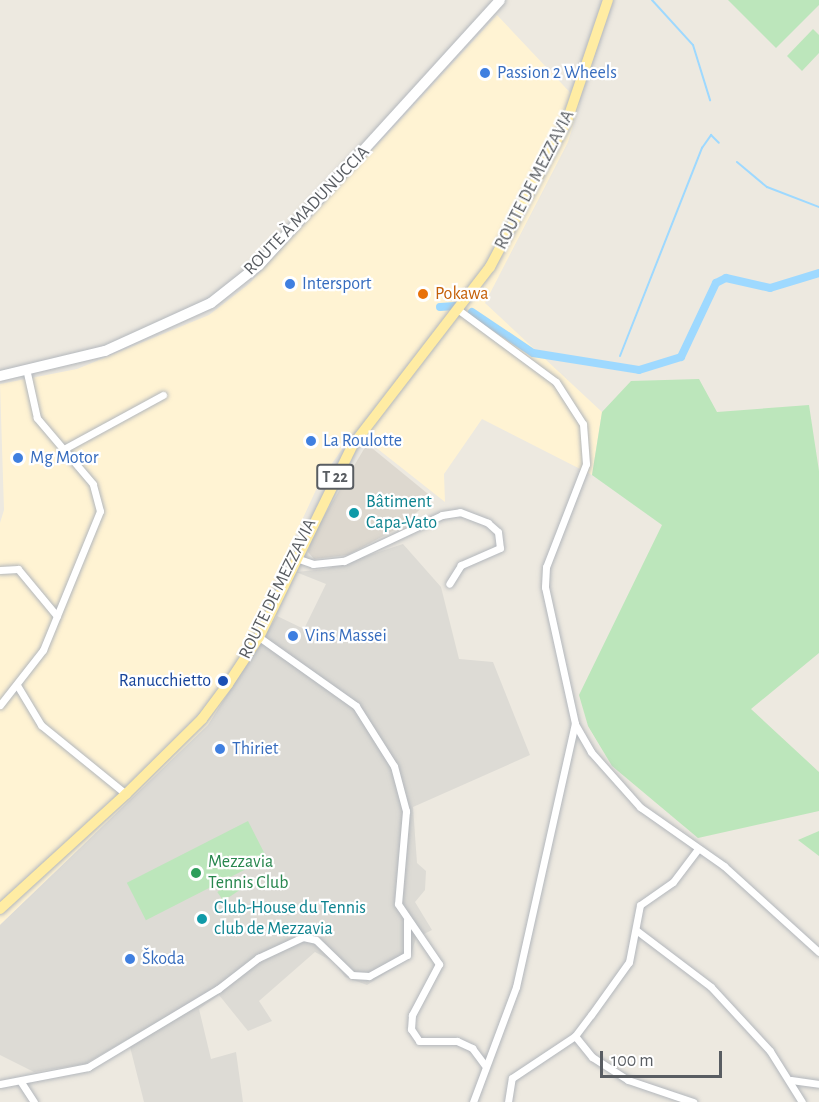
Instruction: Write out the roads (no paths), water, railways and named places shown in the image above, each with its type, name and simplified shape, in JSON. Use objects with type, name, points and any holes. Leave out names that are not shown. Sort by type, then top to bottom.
[{"type":"main road","name":"ROUTE À MADUNUCCIA","points":[[0,376],[27,373],[83,359],[175,322],[239,281],[500,0]]},
{"type":"main road","name":"ROUTE DE MEZZAVIA","points":[[0,909],[126,794],[202,719],[259,637],[293,557],[352,446],[460,311],[490,267],[567,121],[608,0]]},
{"type":"street","points":[[460,311],[556,382],[584,424],[586,464],[546,567],[545,586],[575,724],[591,752],[640,807],[788,920],[819,952]]},
{"type":"street","points":[[0,705],[43,650],[100,511],[93,484],[62,450],[38,418],[27,373]]},
{"type":"street","points":[[62,450],[163,395]]},
{"type":"street","points":[[293,557],[313,564],[344,561],[442,515],[460,512],[488,523],[498,532],[500,548],[461,565],[449,584]]},
{"type":"street","points":[[0,570],[18,569],[57,616]]},
{"type":"street","points":[[259,637],[356,706],[394,766],[406,811],[398,904],[407,920],[428,941],[439,964],[412,1015],[413,1034],[425,1043],[465,1044],[485,1065]]},
{"type":"street","points":[[17,685],[41,724],[126,794]]},
{"type":"street","points":[[473,1102],[516,987],[575,724]]},
{"type":"street","points":[[508,1102],[512,1078],[575,1035],[629,962],[640,905],[673,882],[697,850]]},
{"type":"street","points":[[0,1084],[21,1082],[88,1067],[218,989],[258,958],[303,937],[316,940],[352,975],[369,976],[407,956],[407,920]]},
{"type":"street","points":[[636,930],[711,987],[791,1080],[802,1102]]},
{"type":"street","points":[[575,1035],[582,1048],[619,1075],[693,1102]]},
{"type":"street","points":[[791,1080],[819,1084]]},
{"type":"street","points":[[21,1082],[34,1102]]},
{"type":"waterway","points":[[652,0],[693,45],[710,100]]},
{"type":"waterway","points":[[620,356],[702,148],[711,135],[719,143]]},
{"type":"waterway","points":[[737,162],[767,187],[819,207]]},
{"type":"waterway","points":[[472,312],[533,353],[639,370],[681,357],[716,283],[726,278],[770,288],[819,273]]},
{"type":"waterway","points":[[440,307],[455,306]]},
{"type":"place","name":"Passion 2 Wheels","points":[[485,73]]},
{"type":"place","name":"Intersport","points":[[290,284]]},
{"type":"place","name":"Pokawa","points":[[423,294]]},
{"type":"place","name":"La Roulotte","points":[[311,441]]},
{"type":"place","name":"Mg Motor","points":[[18,458]]},
{"type":"place","name":"Bâtiment Capa-Vato","points":[[354,513]]},
{"type":"place","name":"Vins Massei","points":[[293,636]]},
{"type":"place","name":"Ranucchietto","points":[[223,681]]},
{"type":"place","name":"Thiriet","points":[[220,749]]},
{"type":"place","name":"Mezzavia Tennis Club","points":[[196,873]]},
{"type":"place","name":"Club-House du Tennis club de Mezzavia","points":[[202,919]]},
{"type":"place","name":"Škoda","points":[[130,959]]}]
